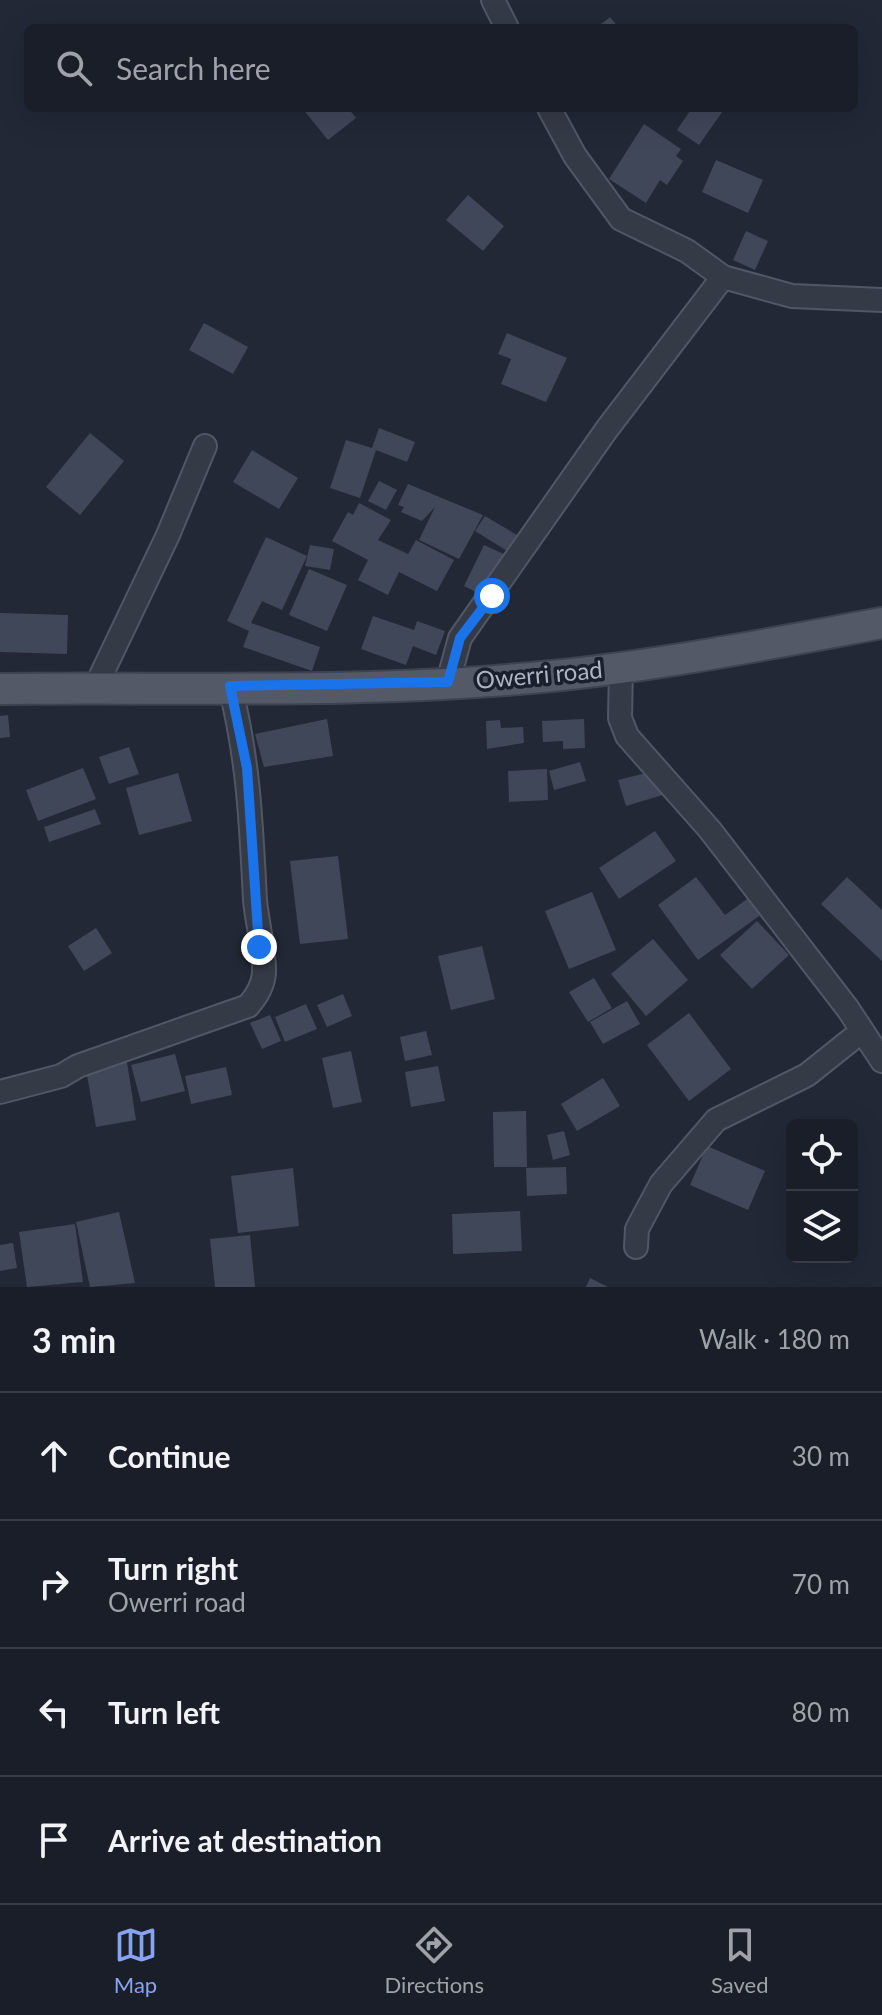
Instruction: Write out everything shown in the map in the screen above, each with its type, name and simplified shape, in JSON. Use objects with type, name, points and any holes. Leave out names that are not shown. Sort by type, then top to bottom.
[{"type":"main road","name":"Owerri road","points":[[0,689],[448,682],[551,676],[882,623]]},
{"type":"street","points":[[493,0],[505,24]]},
{"type":"street","points":[[551,112],[575,156],[621,219],[687,251],[723,277],[792,296],[882,300]]},
{"type":"street","points":[[448,682],[460,638],[607,429],[723,277]]},
{"type":"street","points":[[95,688],[168,535],[205,446]]},
{"type":"street","points":[[621,667],[620,718],[627,736],[710,830],[882,1061]]},
{"type":"street","points":[[0,1092],[61,1076],[78,1066],[248,1006],[255,998],[264,971],[255,897],[254,832],[247,768],[230,686]]},
{"type":"street","points":[[636,1247],[637,1229],[661,1184],[716,1120],[807,1075],[862,1031]]},
{"type":"building","points":[[610,17],[616,24],[601,24]]},
{"type":"building","points":[[305,112],[351,112],[356,118],[328,140]]},
{"type":"building","points":[[689,112],[722,112],[699,145],[677,130]]},
{"type":"building","points":[[644,124],[681,149],[676,156],[683,161],[667,185],[660,180],[646,203],[609,179]]},
{"type":"building","points":[[716,160],[763,180],[748,213],[702,192]]},
{"type":"building","points":[[468,195],[504,226],[483,251],[446,220]]},
{"type":"building","points":[[746,231],[768,241],[755,270],[733,260]]},
{"type":"building","points":[[204,323],[248,347],[233,374],[189,350]]},
{"type":"building","points":[[507,333],[567,358],[546,402],[501,384],[511,359],[498,354]]},
{"type":"building","points":[[379,428],[415,442],[407,462],[376,450],[360,498],[330,488],[346,440],[372,448]]},
{"type":"building","points":[[90,433],[124,461],[80,515],[46,487]]},
{"type":"building","points":[[252,450],[298,478],[279,509],[233,482]]},
{"type":"building","points":[[379,481],[397,490],[386,510],[368,501]]},
{"type":"building","points":[[408,484],[483,515],[459,559],[419,540],[435,507],[422,521],[401,512],[404,507],[398,505]]},
{"type":"building","points":[[359,503],[391,520],[378,540],[408,554],[416,540],[454,560],[437,591],[399,572],[388,595],[358,580],[368,560],[332,541],[348,512],[353,515]]},
{"type":"building","points":[[485,516],[522,538],[512,554],[475,531]]},
{"type":"building","points":[[266,537],[307,556],[282,610],[262,601],[251,623],[320,647],[312,671],[243,647],[249,631],[227,621]]},
{"type":"building","points":[[310,545],[334,549],[330,570],[305,566]]},
{"type":"building","points":[[484,545],[506,555],[486,597],[464,586]]},
{"type":"building","points":[[309,569],[347,585],[327,631],[289,615]]},
{"type":"building","points":[[0,613],[68,615],[67,654],[0,652]]},
{"type":"building","points":[[373,616],[414,630],[417,621],[445,631],[436,655],[413,646],[406,665],[361,649]]},
{"type":"building","points":[[8,715],[10,737],[0,738],[0,716]]},
{"type":"building","points":[[327,719],[333,756],[264,767],[255,734]]},
{"type":"building","points":[[584,719],[585,748],[563,749],[563,741],[543,742],[542,721]]},
{"type":"building","points":[[500,720],[501,728],[523,727],[524,743],[487,749],[486,721]]},
{"type":"building","points":[[129,747],[139,774],[109,784],[99,757]]},
{"type":"building","points":[[580,762],[586,781],[554,790],[549,771]]},
{"type":"building","points":[[83,768],[96,799],[38,821],[26,790]]},
{"type":"building","points":[[547,769],[548,800],[509,802],[508,771]]},
{"type":"building","points":[[654,771],[666,794],[626,806],[618,780]]},
{"type":"building","points":[[178,773],[192,821],[139,835],[126,788]]},
{"type":"building","points":[[95,809],[101,824],[49,842],[44,827]]},
{"type":"building","points":[[655,831],[676,861],[619,899],[599,868]]},
{"type":"building","points":[[338,856],[348,939],[300,944],[290,861]]},
{"type":"building","points":[[696,877],[725,915],[750,897],[762,914],[698,960],[658,905]]},
{"type":"building","points":[[847,877],[882,910],[882,961],[821,904]]},
{"type":"building","points":[[592,892],[616,950],[569,969],[545,911]]},
{"type":"building","points":[[757,921],[789,955],[752,989],[720,955]]},
{"type":"building","points":[[96,928],[112,953],[84,971],[68,946]]},
{"type":"building","points":[[653,939],[688,980],[646,1016],[611,974]]},
{"type":"building","points":[[482,946],[495,999],[451,1010],[438,956]]},
{"type":"building","points":[[594,978],[612,1008],[588,1022],[569,992]]},
{"type":"building","points":[[343,994],[352,1016],[327,1027],[317,1005]]},
{"type":"building","points":[[627,1001],[640,1024],[603,1044],[590,1022]]},
{"type":"building","points":[[306,1004],[317,1029],[285,1042],[275,1017]]},
{"type":"building","points":[[689,1013],[731,1069],[689,1101],[647,1045]]},
{"type":"building","points":[[270,1015],[281,1041],[262,1049],[250,1023]]},
{"type":"building","points":[[426,1031],[432,1055],[405,1061],[400,1037]]},
{"type":"building","points":[[351,1051],[362,1102],[333,1108],[322,1058]]},
{"type":"building","points":[[175,1054],[185,1091],[141,1102],[131,1065]]},
{"type":"building","points":[[127,1062],[136,1120],[96,1127],[86,1069]]},
{"type":"building","points":[[438,1066],[445,1101],[411,1107],[405,1072]]},
{"type":"building","points":[[226,1067],[232,1095],[191,1104],[185,1076]]},
{"type":"building","points":[[603,1078],[620,1106],[577,1131],[561,1104]]},
{"type":"building","points":[[526,1111],[527,1167],[494,1167],[493,1112]]},
{"type":"building","points":[[564,1131],[570,1155],[553,1160],[547,1135]]},
{"type":"building","points":[[707,1146],[765,1171],[748,1210],[690,1185]]},
{"type":"building","points":[[566,1167],[567,1194],[527,1196],[526,1168]]},
{"type":"building","points":[[293,1168],[299,1226],[238,1233],[231,1176]]},
{"type":"building","points":[[520,1211],[522,1251],[453,1254],[452,1214]]},
{"type":"building","points":[[119,1212],[135,1283],[90,1287],[76,1222]]},
{"type":"building","points":[[75,1224],[83,1282],[27,1287],[19,1232]]},
{"type":"building","points":[[250,1235],[255,1287],[215,1287],[210,1239]]},
{"type":"building","points":[[13,1243],[17,1268],[0,1271],[0,1245]]},
{"type":"building","points":[[590,1278],[608,1287],[586,1287]]},
{"type":"route","points":[[259,947],[256,859],[247,768],[230,686],[448,682],[460,638],[492,596]]}]
